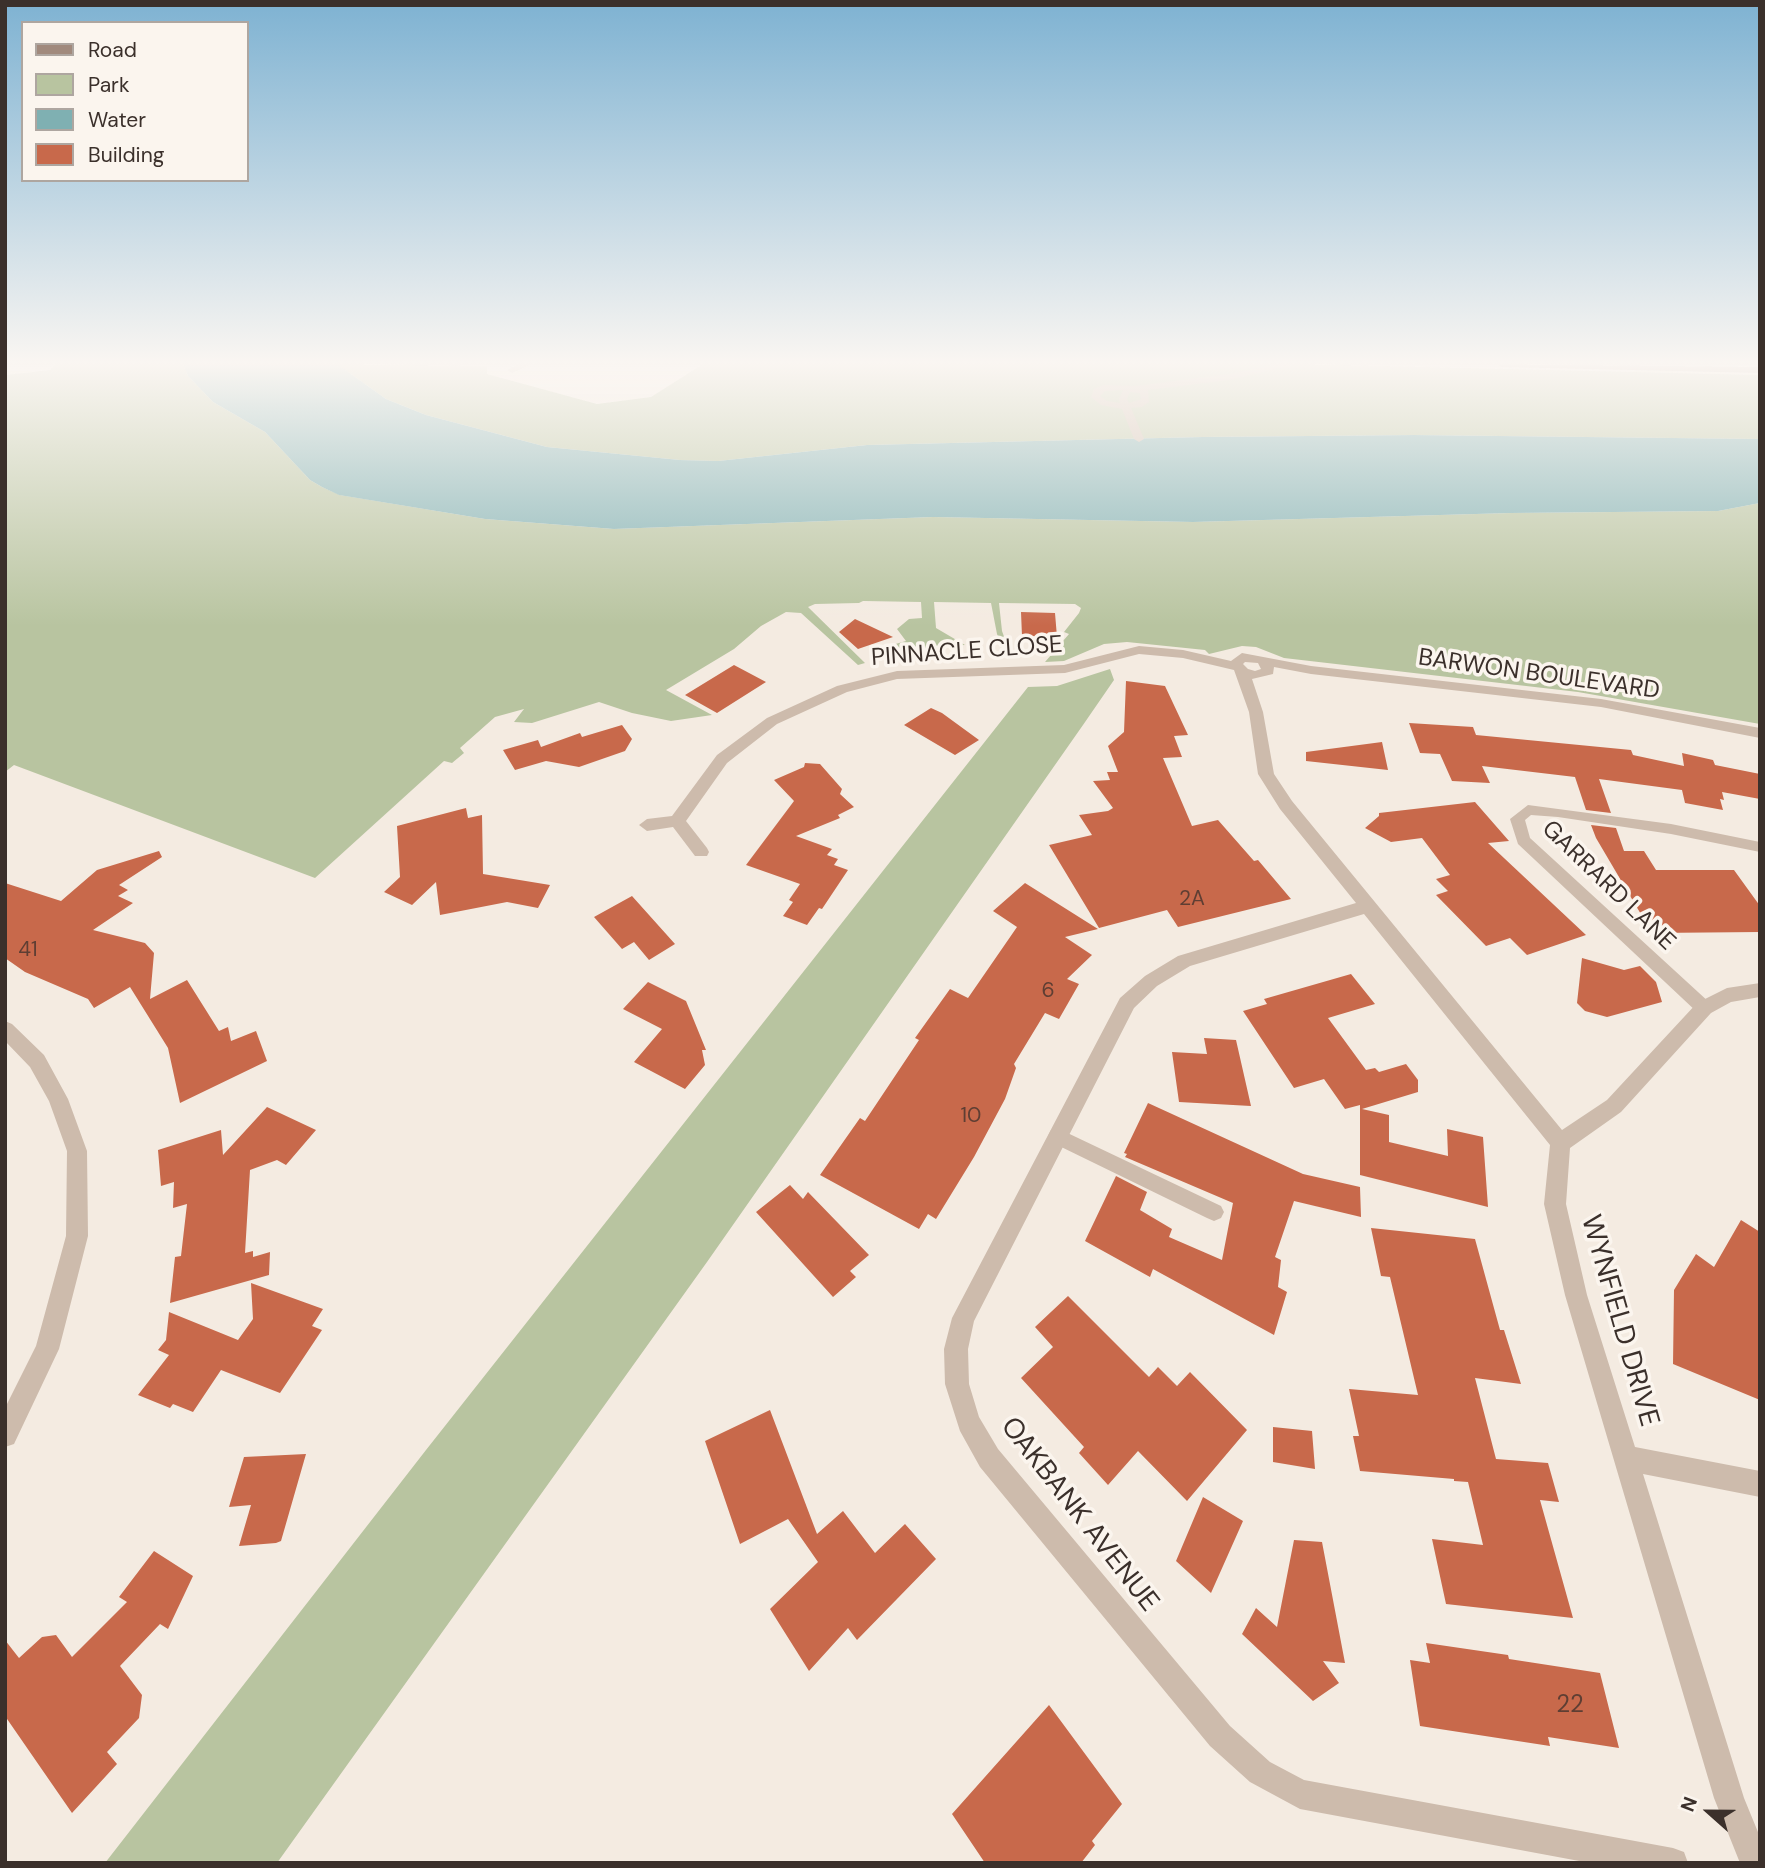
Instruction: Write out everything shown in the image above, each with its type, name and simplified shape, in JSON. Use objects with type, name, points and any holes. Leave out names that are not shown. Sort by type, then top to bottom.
[{"type":"street","name":"PINNACLE CLOSE","points":[[677,821],[705,779],[722,759],[744,741],[772,721],[863,682],[897,675],[1065,669],[1124,652],[1183,654],[1240,666]]},
{"type":"street","name":"BARWON BOULEVARD","points":[[1240,666],[1311,670],[1601,704],[1760,733]]},
{"type":"street","points":[[1240,666],[1255,712],[1266,774],[1316,845],[1560,1143],[1614,1106],[1704,1008],[1727,995],[1760,990]]},
{"type":"street","points":[[1255,712],[1265,668]]},
{"type":"street","points":[[647,825],[677,821],[701,852]]},
{"type":"street","name":"OAKBANK AVENUE","points":[[1366,906],[1184,961],[1139,990],[1118,1018],[962,1318],[956,1349],[957,1384],[969,1422],[989,1458],[1220,1736],[1260,1772],[1300,1794],[1673,1863]]},
{"type":"street","points":[[5,1029],[37,1061],[58,1099],[77,1151],[77,1237],[47,1349],[5,1435]]},
{"type":"street","name":"WYNFIELD DRIVE","points":[[1560,1143],[1555,1204],[1576,1295],[1729,1798],[1755,1863]]},
{"type":"street","points":[[1627,1458],[1760,1484]]},
{"type":"lane","name":"GARRARD LANE","points":[[1704,1008],[1523,840],[1517,819],[1528,810],[1558,812],[1671,829],[1760,847]]},
{"type":"lane","points":[[1057,1136],[1214,1212]]},
{"type":"green space","points":[[5,451],[283,451],[310,480],[340,495],[485,519],[614,529],[933,517],[1193,522],[1511,513],[1718,511],[1760,503],[1760,724],[1578,692],[1284,658],[1256,647],[1242,646],[1209,654],[1205,650],[1127,642],[1104,644],[1064,661],[1045,662],[1069,634],[1064,632],[1081,608],[1075,604],[999,603],[1002,631],[1008,648],[1003,650],[991,603],[934,602],[936,628],[965,645],[945,646],[935,656],[892,658],[892,645],[906,641],[897,629],[909,619],[922,618],[921,602],[863,601],[815,604],[808,607],[865,663],[858,665],[801,613],[786,612],[761,626],[734,649],[666,690],[712,715],[671,721],[632,713],[599,702],[532,723],[514,722],[524,709],[495,717],[460,748],[464,753],[452,763],[444,761],[315,878],[14,765],[5,772]]},
{"type":"green space","points":[[590,451],[810,451],[718,461]]},
{"type":"green space","points":[[1110,669],[1114,680],[1083,725],[707,1262],[277,1863],[105,1863],[426,1450],[1028,687],[1057,686]]},
{"type":"water","points":[[283,451],[590,451],[718,461],[810,451],[1760,451],[1760,503],[1718,511],[1511,513],[1193,522],[933,517],[614,529],[485,519],[339,495],[310,480]]},
{"type":"building","points":[[1021,612],[1055,613],[1057,637],[1022,636]]},
{"type":"building","points":[[855,619],[893,637],[858,649],[839,632]]},
{"type":"building","points":[[734,665],[766,682],[717,713],[685,695]]},
{"type":"building","points":[[1126,681],[1165,686],[1188,735],[1174,736],[1182,757],[1163,758],[1192,826],[1218,820],[1254,861],[1258,860],[1291,899],[1178,927],[1167,910],[1099,928],[1049,845],[1092,835],[1079,815],[1113,808],[1093,781],[1110,780],[1107,772],[1118,772],[1108,746],[1124,732]]},
{"type":"building","points":[[931,708],[979,740],[955,755],[904,725]]},
{"type":"building","points":[[1409,723],[1473,727],[1476,735],[1631,750],[1633,755],[1684,766],[1682,753],[1713,760],[1715,765],[1760,774],[1760,799],[1722,792],[1724,800],[1720,799],[1723,810],[1685,803],[1682,790],[1599,779],[1611,813],[1586,810],[1575,777],[1482,766],[1490,783],[1452,781],[1440,754],[1420,753]]},
{"type":"building","points":[[622,725],[632,739],[625,751],[579,767],[546,761],[515,770],[503,750],[538,740],[541,747],[580,733],[582,737]]},
{"type":"building","points":[[1382,742],[1388,770],[1306,761],[1306,752]]},
{"type":"building","points":[[805,763],[820,764],[842,789],[840,794],[854,807],[838,815],[840,818],[796,836],[832,849],[827,855],[838,859],[834,865],[848,870],[822,909],[819,908],[807,925],[783,916],[793,902],[789,900],[800,884],[746,865],[794,801],[774,780],[804,767]]},
{"type":"building","points":[[1475,802],[1509,841],[1488,843],[1586,935],[1527,955],[1510,938],[1486,946],[1436,895],[1448,891],[1436,879],[1450,875],[1422,838],[1391,842],[1365,828],[1379,813]]},
{"type":"building","points":[[466,808],[468,818],[482,815],[483,874],[550,885],[538,908],[507,902],[440,915],[436,882],[412,905],[384,892],[400,877],[397,826]]},
{"type":"building","points":[[1591,825],[1616,828],[1624,851],[1644,851],[1656,870],[1734,870],[1760,906],[1760,932],[1652,933]]},
{"type":"building","points":[[159,851],[162,857],[119,885],[128,890],[118,896],[133,903],[93,930],[145,943],[154,953],[150,999],[187,980],[219,1031],[228,1027],[231,1041],[256,1031],[267,1061],[180,1103],[168,1048],[130,987],[94,1008],[88,999],[25,972],[5,958],[5,883],[61,901],[97,870]]},
{"type":"building","points":[[1025,883],[1098,929],[1065,937],[1092,955],[1067,979],[1079,984],[1059,1019],[1045,1013],[1014,1064],[1016,1068],[1005,1099],[936,1219],[928,1214],[919,1229],[820,1175],[860,1118],[865,1121],[919,1040],[915,1038],[950,989],[968,998],[1017,927],[993,911]]},
{"type":"building","points":[[632,896],[675,944],[649,960],[634,942],[622,949],[594,917]]},
{"type":"building","points":[[1582,958],[1624,970],[1640,966],[1656,982],[1662,1002],[1607,1017],[1585,1011],[1577,1003]]},
{"type":"building","points":[[1351,974],[1375,1004],[1328,1018],[1366,1070],[1375,1068],[1379,1072],[1406,1064],[1418,1080],[1418,1092],[1362,1109],[1389,1115],[1389,1142],[1448,1156],[1447,1129],[1483,1137],[1488,1207],[1360,1175],[1360,1105],[1345,1109],[1324,1079],[1294,1088],[1243,1011],[1267,1004],[1264,999]]},
{"type":"building","points":[[648,982],[686,1001],[706,1050],[702,1050],[705,1065],[685,1089],[634,1062],[662,1029],[623,1009]]},
{"type":"building","points":[[1204,1038],[1236,1040],[1251,1106],[1179,1102],[1172,1052],[1207,1054]]},
{"type":"building","points":[[1148,1103],[1303,1174],[1360,1187],[1361,1217],[1294,1201],[1275,1257],[1281,1260],[1278,1287],[1287,1292],[1274,1335],[1153,1269],[1150,1277],[1085,1241],[1116,1176],[1147,1192],[1140,1210],[1172,1229],[1169,1237],[1222,1260],[1233,1203],[1125,1157],[1127,1154],[1124,1153]]},
{"type":"building","points":[[267,1107],[316,1130],[286,1165],[277,1160],[250,1170],[245,1253],[253,1251],[253,1257],[270,1252],[269,1275],[170,1303],[175,1257],[181,1256],[187,1204],[173,1208],[174,1182],[161,1186],[158,1150],[221,1130],[223,1155]]},
{"type":"building","points":[[790,1185],[803,1199],[808,1192],[869,1255],[850,1271],[856,1277],[833,1297],[756,1212]]},
{"type":"building","points":[[1741,1220],[1760,1232],[1760,1400],[1673,1364],[1674,1290],[1696,1254],[1714,1267]]},
{"type":"building","points":[[1371,1228],[1475,1239],[1500,1330],[1504,1330],[1521,1384],[1475,1378],[1496,1459],[1548,1463],[1559,1502],[1540,1500],[1573,1618],[1446,1604],[1432,1539],[1483,1545],[1468,1482],[1360,1471],[1353,1436],[1359,1436],[1349,1389],[1418,1395],[1390,1277],[1381,1276]]},
{"type":"building","points":[[251,1283],[323,1309],[312,1326],[322,1330],[280,1393],[221,1370],[193,1412],[173,1404],[170,1408],[138,1395],[169,1355],[158,1350],[166,1340],[169,1312],[238,1340],[253,1319]]},
{"type":"building","points":[[1068,1296],[1149,1377],[1158,1367],[1177,1386],[1190,1372],[1247,1430],[1187,1501],[1138,1451],[1108,1485],[1079,1453],[1084,1447],[1021,1378],[1053,1347],[1035,1327]]},
{"type":"building","points":[[770,1410],[817,1534],[843,1511],[875,1553],[905,1524],[936,1559],[857,1640],[848,1628],[809,1671],[770,1609],[818,1562],[788,1519],[740,1544],[705,1441]]},
{"type":"building","points":[[1273,1427],[1312,1431],[1315,1469],[1273,1462]]},
{"type":"building","points":[[306,1454],[281,1541],[239,1546],[251,1505],[229,1507],[244,1457]]},
{"type":"building","points":[[1203,1497],[1243,1521],[1211,1593],[1176,1561]]},
{"type":"building","points":[[1294,1540],[1322,1542],[1345,1663],[1323,1661],[1339,1683],[1313,1701],[1242,1634],[1256,1608],[1277,1627]]},
{"type":"building","points":[[154,1551],[193,1576],[168,1629],[160,1624],[120,1666],[142,1695],[139,1718],[107,1752],[117,1764],[72,1813],[5,1716],[5,1640],[19,1658],[42,1637],[56,1635],[72,1657],[127,1602],[119,1597]]},
{"type":"building","points":[[1426,1643],[1508,1655],[1509,1659],[1600,1673],[1619,1748],[1548,1737],[1550,1746],[1420,1726],[1410,1660],[1430,1663]]},
{"type":"building","points":[[1049,1705],[1122,1804],[1092,1841],[1095,1845],[1081,1863],[985,1863],[952,1814]]}]
